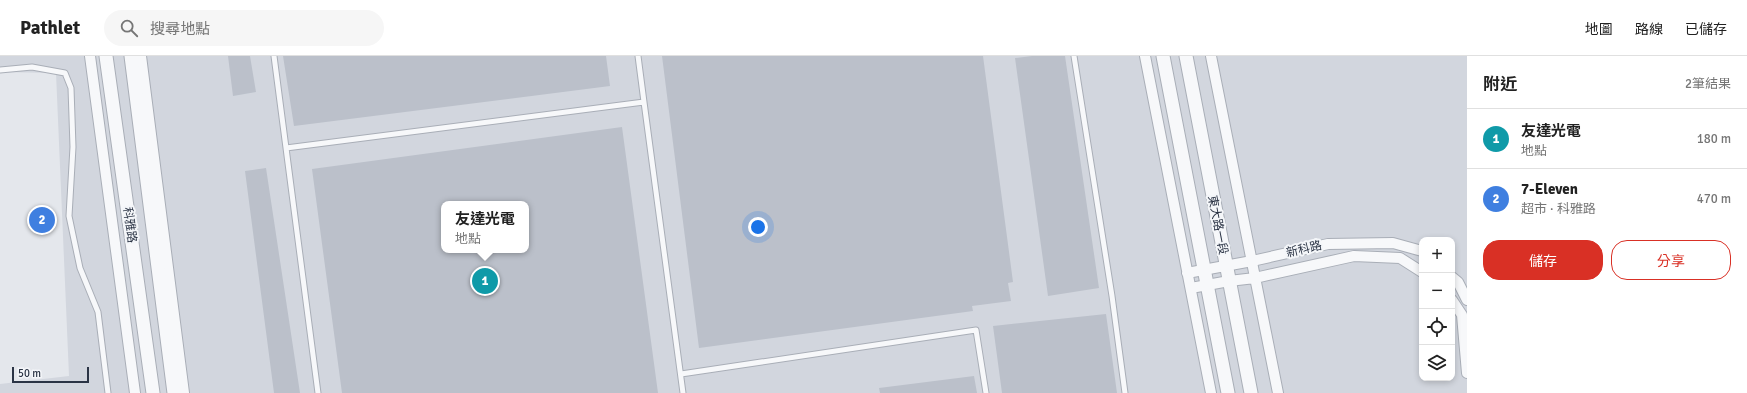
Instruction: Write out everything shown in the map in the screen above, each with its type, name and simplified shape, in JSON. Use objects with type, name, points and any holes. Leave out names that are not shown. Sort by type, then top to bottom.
[{"type":"street","name":"科雅路","points":[[90,56],[135,393]]},
{"type":"street","name":"科雅路","points":[[106,56],[153,393]]},
{"type":"street","name":"科雅路","points":[[131,56],[174,393]]},
{"type":"street","points":[[141,56],[184,393]]},
{"type":"street","points":[[1145,56],[1211,393]]},
{"type":"street","name":"東大路一段","points":[[1163,56],[1228,393]]},
{"type":"street","name":"東大路一段","points":[[1186,56],[1252,393]]},
{"type":"street","points":[[1210,56],[1278,393]]},
{"type":"street","name":"新科路","points":[[1187,272],[1252,261],[1328,244],[1393,243],[1419,250]]},
{"type":"street","name":"新科路","points":[[1191,288],[1255,278],[1354,256],[1400,258],[1419,270]]},
{"type":"street","points":[[1455,280],[1458,282],[1467,300]]},
{"type":"street","points":[[1455,304],[1462,315],[1467,373]]},
{"type":"lane","points":[[274,56],[318,393]]},
{"type":"lane","points":[[638,56],[683,393]]},
{"type":"lane","points":[[1074,56],[1112,296],[1125,393]]},
{"type":"lane","points":[[0,70],[32,67],[65,73],[71,88],[73,147],[69,216],[80,268],[98,312],[108,393]]},
{"type":"lane","points":[[286,148],[644,102]]},
{"type":"lane","points":[[680,374],[976,330],[986,393]]},
{"type":"shaded area","points":[[0,56],[1467,56],[1467,393],[0,393],[0,384],[69,376],[56,73],[0,72]]},
{"type":"building","points":[[228,56],[250,56],[256,92],[233,96]]},
{"type":"building","points":[[283,56],[606,56],[610,86],[294,126]]},
{"type":"building","points":[[662,56],[983,56],[1013,282],[1008,283],[1011,301],[972,306],[973,311],[699,348]]},
{"type":"building","points":[[1032,56],[1065,56],[1099,288],[1048,296],[1015,58]]},
{"type":"building","points":[[622,127],[658,393],[342,393],[312,169]]},
{"type":"building","points":[[266,168],[300,393],[274,393],[245,171]]},
{"type":"building","points":[[1106,314],[1117,393],[1002,393],[993,326]]},
{"type":"building","points":[[974,376],[977,393],[880,393],[879,388]]},
{"type":"place","name":"7-Eleven","points":[[42,220]]},
{"type":"place","name":"友達光電","points":[[485,281]]}]
